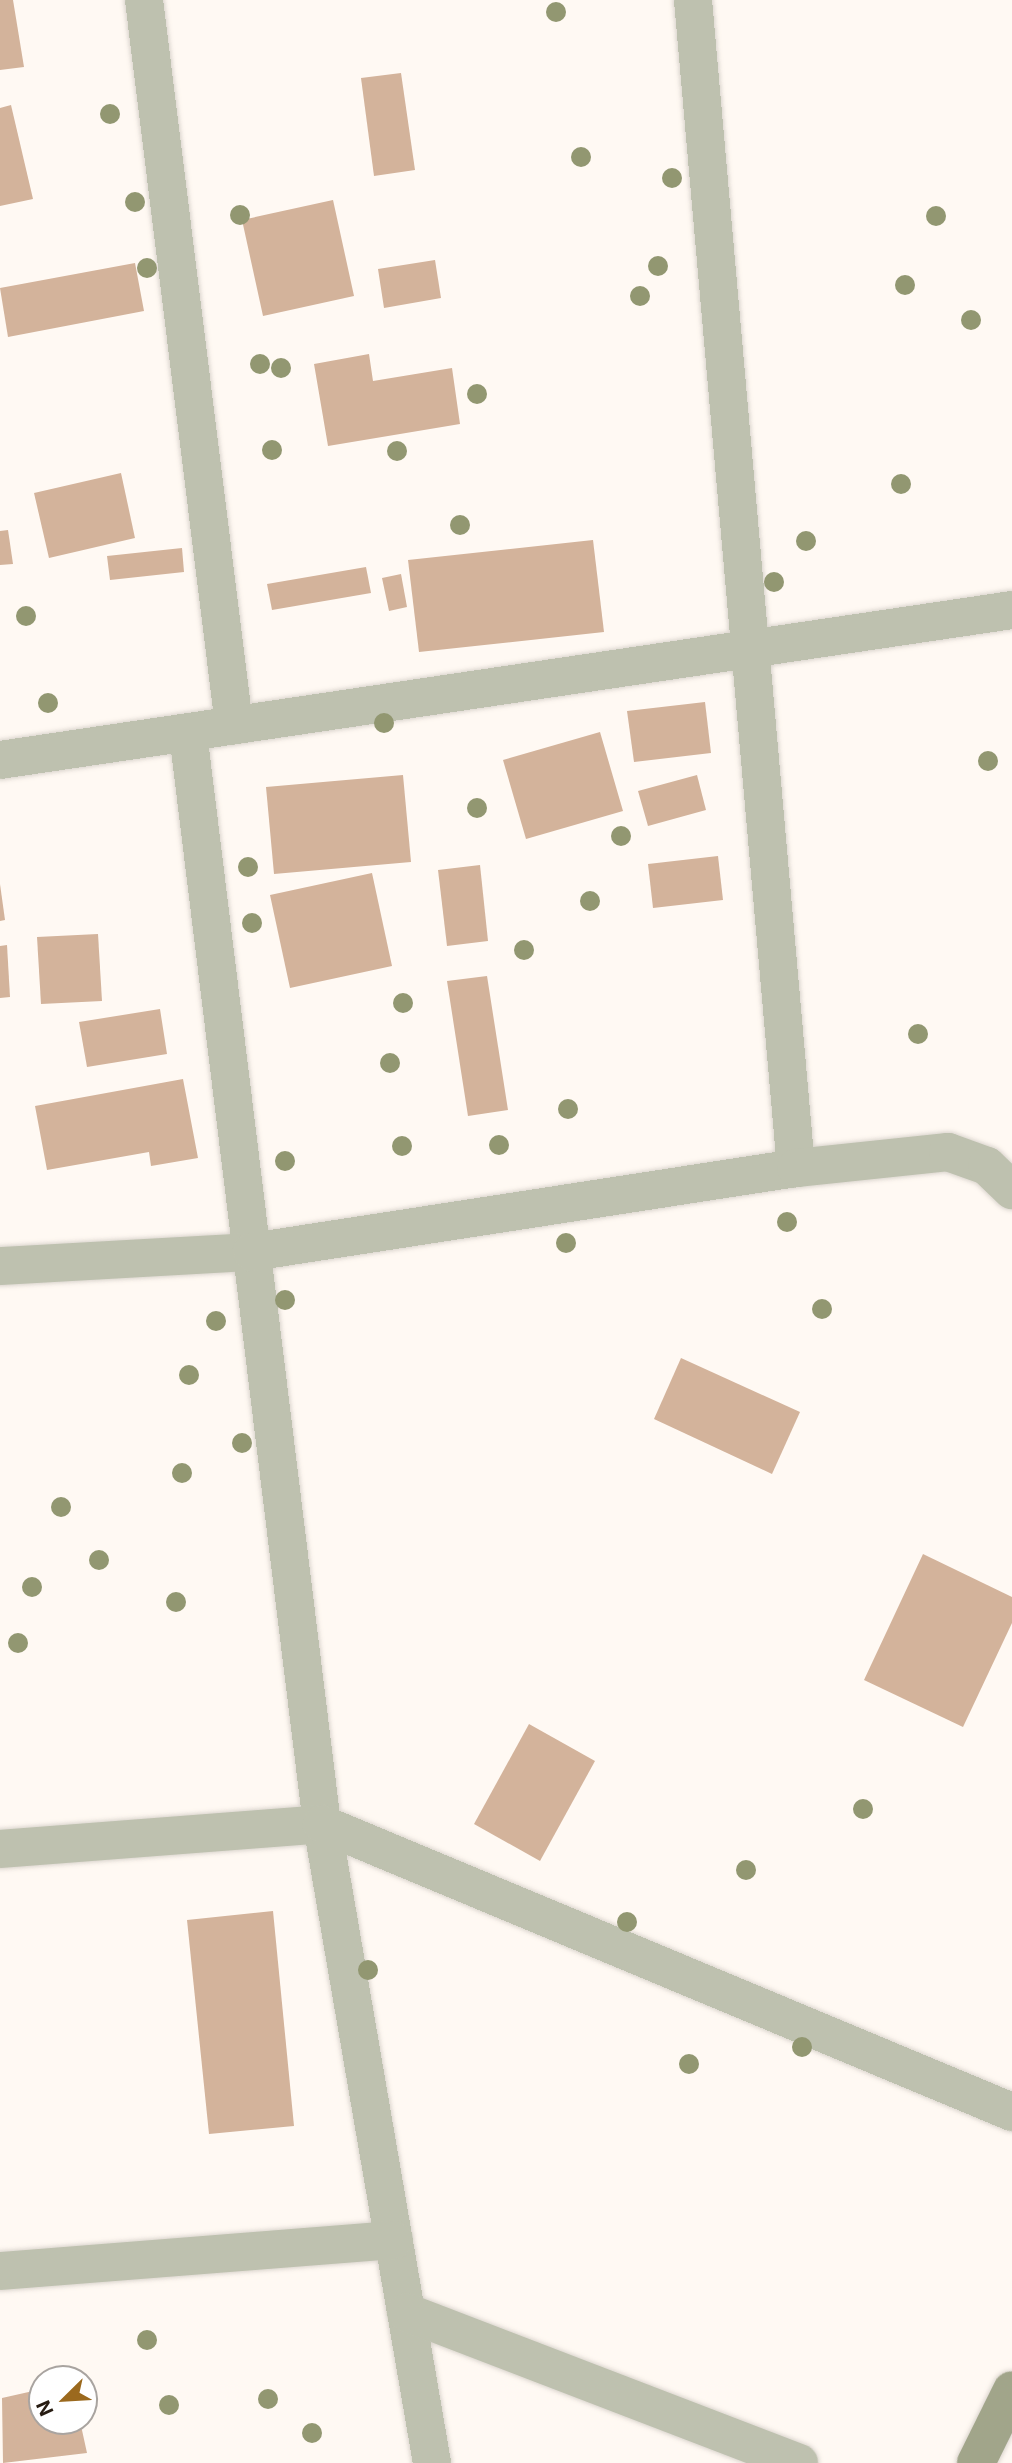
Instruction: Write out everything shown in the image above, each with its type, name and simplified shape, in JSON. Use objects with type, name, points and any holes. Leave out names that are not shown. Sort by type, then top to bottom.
[{"type":"main road","points":[[976,2463],[1012,2389]]},
{"type":"street","points":[[144,0],[234,725]]},
{"type":"street","points":[[693,0],[796,1168]]},
{"type":"street","points":[[0,760],[1012,610]]},
{"type":"street","points":[[188,733],[323,1824],[432,2463]]},
{"type":"street","points":[[0,1266],[252,1252],[796,1168],[948,1152],[987,1166],[1012,1190]]},
{"type":"street","points":[[0,1849],[323,1824],[1012,2112]]},
{"type":"street","points":[[0,2272],[394,2240]]},
{"type":"street","points":[[406,2312],[799,2463]]},
{"type":"building","points":[[0,0],[13,0],[24,67],[0,70]]},
{"type":"building","points":[[401,73],[415,170],[374,176],[361,78]]},
{"type":"building","points":[[11,105],[33,199],[0,206],[0,108]]},
{"type":"building","points":[[333,200],[354,296],[263,316],[242,220]]},
{"type":"building","points":[[435,260],[441,298],[384,308],[378,269]]},
{"type":"building","points":[[135,263],[144,311],[8,337],[0,288]]},
{"type":"building","points":[[369,354],[373,381],[452,368],[460,424],[328,446],[314,364]]},
{"type":"building","points":[[121,473],[135,538],[49,558],[34,493]]},
{"type":"building","points":[[8,530],[13,564],[0,565],[0,531]]},
{"type":"building","points":[[593,540],[604,632],[419,652],[408,560]]},
{"type":"building","points":[[182,548],[184,572],[110,580],[107,556]]},
{"type":"building","points":[[366,567],[371,593],[272,610],[267,584]]},
{"type":"building","points":[[401,574],[407,607],[389,611],[382,578]]},
{"type":"building","points":[[705,702],[711,753],[634,762],[627,711]]},
{"type":"building","points":[[600,732],[623,811],[526,839],[503,760]]},
{"type":"building","points":[[403,775],[411,862],[274,874],[266,787]]},
{"type":"building","points":[[697,775],[706,810],[648,826],[638,791]]},
{"type":"building","points":[[718,856],[723,900],[653,908],[648,864]]},
{"type":"building","points":[[480,865],[488,941],[447,946],[438,870]]},
{"type":"building","points":[[372,873],[392,966],[290,988],[270,895]]},
{"type":"building","points":[[0,884],[5,920],[0,921]]},
{"type":"building","points":[[98,934],[102,1001],[41,1004],[37,937]]},
{"type":"building","points":[[7,945],[10,997],[0,998],[0,946]]},
{"type":"building","points":[[487,976],[508,1110],[468,1116],[447,981]]},
{"type":"building","points":[[160,1009],[167,1054],[87,1067],[79,1022]]},
{"type":"building","points":[[183,1079],[198,1158],[151,1166],[149,1152],[47,1170],[35,1106]]},
{"type":"building","points":[[681,1358],[800,1412],[772,1474],[654,1419]]},
{"type":"building","points":[[923,1554],[1012,1597],[1012,1623],[963,1727],[864,1680]]},
{"type":"building","points":[[529,1724],[595,1761],[540,1861],[474,1824]]},
{"type":"building","points":[[273,1911],[294,2126],[209,2134],[187,1920]]},
{"type":"building","points":[[28,2392],[28,2435],[83,2435],[87,2453],[3,2463],[2,2398]]}]
